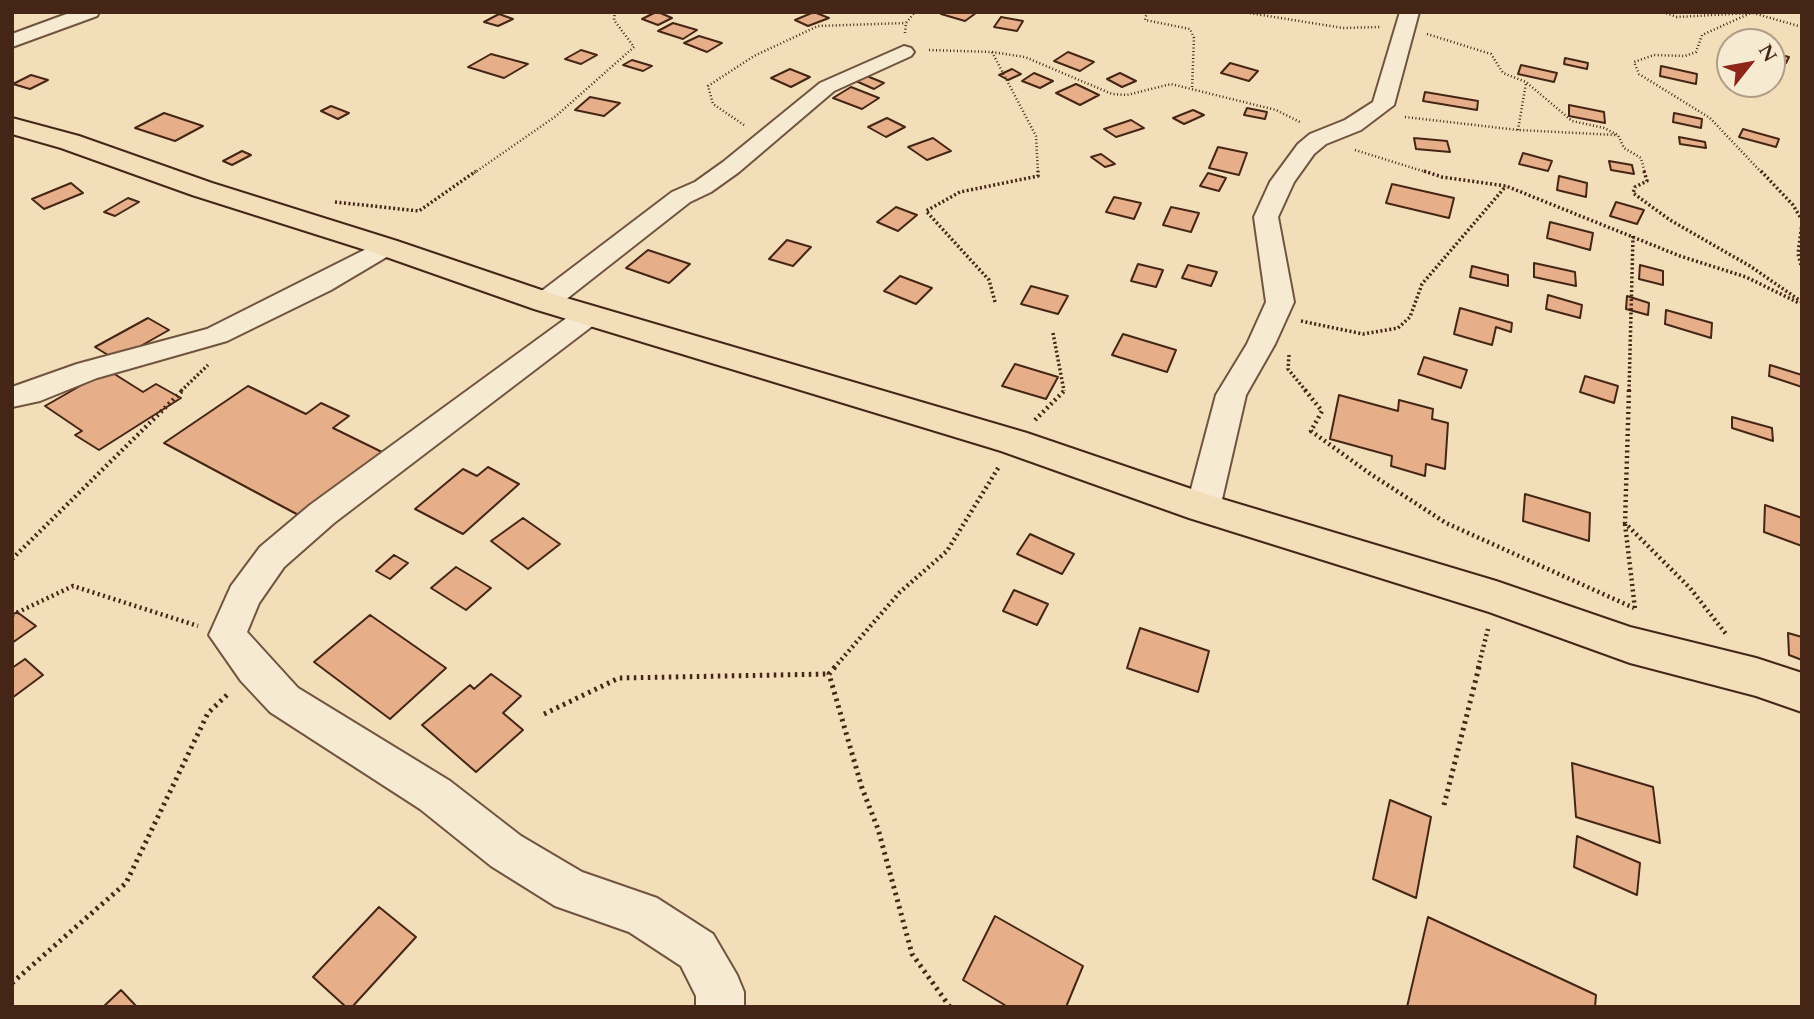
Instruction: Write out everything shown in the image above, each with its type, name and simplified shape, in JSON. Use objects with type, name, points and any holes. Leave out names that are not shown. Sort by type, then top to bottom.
[{"type":"main road","points":[[12,125],[71,142],[202,189],[386,247],[545,302],[1014,442],[1203,509],[1496,598],[1630,645],[1756,677],[1802,693]]},
{"type":"street","points":[[16,41],[90,12]]},
{"type":"street","points":[[1203,509],[1231,395],[1261,344],[1286,311],[1266,217],[1282,182],[1306,149],[1322,137],[1353,125],[1383,105],[1407,20]]},
{"type":"street","points":[[545,302],[681,197],[712,180],[827,87],[904,52]]},
{"type":"street","points":[[12,397],[29,394],[87,371],[217,335],[321,284],[386,247]]},
{"type":"street","points":[[589,315],[322,514],[272,557],[244,596],[227,635],[254,669],[284,700],[425,789],[506,851],[571,890],[641,914],[697,950],[720,992],[720,1007]]},
{"type":"path","points":[[324,201],[419,211],[556,116],[634,47],[614,20],[615,12]]},
{"type":"path","points":[[1147,12],[1145,20],[1190,29],[1194,38],[1192,89]]},
{"type":"path","points":[[1243,12],[1343,28],[1407,20],[1491,54],[1503,73],[1526,82],[1572,121],[1604,128],[1618,135],[1624,148],[1641,158],[1647,181],[1635,187],[1633,193],[1670,220],[1750,266],[1802,303]]},
{"type":"path","points":[[1663,12],[1677,17],[1754,12],[1802,27]]},
{"type":"path","points":[[1754,12],[1702,35],[1696,52],[1685,56],[1654,55],[1634,62],[1639,74],[1710,118],[1793,205],[1802,221],[1802,269]]},
{"type":"path","points":[[764,140],[713,104],[708,86],[754,56],[818,26],[906,23]]},
{"type":"path","points":[[904,52],[992,52],[1025,57],[1112,94],[1127,94],[1171,84],[1276,110],[1322,137],[1442,177],[1506,186],[1681,256],[1746,277],[1802,303]]},
{"type":"path","points":[[992,52],[1036,136],[1038,176],[960,192],[926,211],[989,280],[995,302]]},
{"type":"path","points":[[1518,130],[1526,82]]},
{"type":"path","points":[[1366,116],[1415,117],[1518,130],[1618,135]]},
{"type":"path","points":[[1506,186],[1422,284],[1410,317],[1398,328],[1363,334],[1286,311],[1289,369],[1322,411],[1311,431],[1369,473],[1446,523],[1646,613]]},
{"type":"path","points":[[1630,645],[1635,608],[1625,523],[1633,236]]},
{"type":"path","points":[[544,713],[619,678],[829,674],[900,592],[947,551],[1014,442],[1065,390],[1053,334]]},
{"type":"path","points":[[12,559],[216,358]]},
{"type":"path","points":[[1625,523],[1690,587],[1756,677]]},
{"type":"path","points":[[12,615],[73,586],[227,635]]},
{"type":"path","points":[[1444,805],[1496,598]]},
{"type":"path","points":[[12,983],[126,883],[208,713],[254,669]]},
{"type":"path","points":[[829,674],[912,954],[950,1007]]},
{"type":"building","points":[[656,12],[672,18],[658,25],[642,19]]},
{"type":"building","points":[[814,12],[829,18],[808,26],[795,20]]},
{"type":"building","points":[[976,13],[965,21],[941,14]]},
{"type":"building","points":[[499,14],[513,19],[498,26],[484,22]]},
{"type":"building","points":[[1001,17],[1023,21],[1017,31],[994,27]]},
{"type":"building","points":[[673,23],[697,30],[683,39],[658,31]]},
{"type":"building","points":[[699,36],[722,43],[707,52],[684,43]]},
{"type":"building","points":[[581,50],[597,55],[581,64],[565,59]]},
{"type":"building","points":[[1068,52],[1094,62],[1080,71],[1054,61]]},
{"type":"building","points":[[491,54],[528,64],[504,78],[468,67]]},
{"type":"building","points":[[1565,58],[1588,63],[1587,69],[1564,64]]},
{"type":"building","points":[[632,60],[652,66],[643,71],[623,65]]},
{"type":"building","points":[[1230,63],[1258,71],[1249,81],[1221,73]]},
{"type":"building","points":[[1521,65],[1557,73],[1554,82],[1518,74]]},
{"type":"building","points":[[1661,66],[1697,74],[1696,84],[1660,76]]},
{"type":"building","points":[[790,69],[810,77],[791,87],[771,78]]},
{"type":"building","points":[[1012,69],[1021,74],[1008,80],[999,75]]},
{"type":"building","points":[[1034,73],[1053,81],[1040,88],[1022,81]]},
{"type":"building","points":[[1120,73],[1136,81],[1122,87],[1107,79]]},
{"type":"building","points":[[31,75],[48,80],[30,89],[13,84]]},
{"type":"building","points":[[867,76],[884,83],[874,89],[856,81]]},
{"type":"building","points":[[1076,84],[1099,95],[1080,105],[1056,93]]},
{"type":"building","points":[[851,87],[879,98],[862,109],[833,98]]},
{"type":"building","points":[[1425,92],[1478,101],[1477,110],[1423,101]]},
{"type":"building","points":[[590,97],[620,103],[604,116],[575,110]]},
{"type":"building","points":[[1569,105],[1604,112],[1605,123],[1569,116]]},
{"type":"building","points":[[331,106],[349,113],[338,119],[321,111]]},
{"type":"building","points":[[1247,108],[1267,112],[1265,119],[1244,115]]},
{"type":"building","points":[[1193,110],[1204,115],[1184,124],[1173,118]]},
{"type":"building","points":[[164,113],[203,126],[175,141],[135,128]]},
{"type":"building","points":[[1674,113],[1702,119],[1701,128],[1673,122]]},
{"type":"building","points":[[887,118],[905,127],[886,137],[868,127]]},
{"type":"building","points":[[1131,120],[1144,128],[1116,137],[1104,129]]},
{"type":"building","points":[[1743,129],[1779,139],[1776,147],[1739,137]]},
{"type":"building","points":[[1679,137],[1705,142],[1706,148],[1680,144]]},
{"type":"building","points":[[933,138],[951,151],[927,160],[908,147]]},
{"type":"building","points":[[1414,138],[1447,141],[1450,152],[1416,149]]},
{"type":"building","points":[[1218,147],[1247,153],[1239,175],[1209,168]]},
{"type":"building","points":[[242,151],[251,155],[232,165],[223,161]]},
{"type":"building","points":[[1523,153],[1552,161],[1548,171],[1519,164]]},
{"type":"building","points":[[1101,154],[1115,164],[1105,167],[1091,157]]},
{"type":"building","points":[[1609,161],[1632,165],[1634,174],[1611,170]]},
{"type":"building","points":[[1208,173],[1226,178],[1219,191],[1200,186]]},
{"type":"building","points":[[1559,176],[1587,183],[1586,197],[1557,190]]},
{"type":"building","points":[[71,183],[83,193],[44,209],[32,199]]},
{"type":"building","points":[[1392,184],[1454,198],[1449,218],[1386,203]]},
{"type":"building","points":[[1114,197],[1141,203],[1134,219],[1106,212]]},
{"type":"building","points":[[128,198],[139,202],[115,216],[104,212]]},
{"type":"building","points":[[1616,202],[1644,210],[1637,224],[1610,216]]},
{"type":"building","points":[[896,207],[917,215],[898,231],[877,222]]},
{"type":"building","points":[[1171,207],[1199,213],[1191,232],[1163,225]]},
{"type":"building","points":[[1550,222],[1593,233],[1590,250],[1547,238]]},
{"type":"building","points":[[787,240],[811,247],[793,266],[769,259]]},
{"type":"building","points":[[648,250],[690,264],[669,283],[626,268]]},
{"type":"building","points":[[1534,263],[1575,272],[1576,286],[1534,277]]},
{"type":"building","points":[[1138,264],[1163,270],[1156,287],[1131,281]]},
{"type":"building","points":[[1188,265],[1217,272],[1211,286],[1182,278]]},
{"type":"building","points":[[1640,265],[1663,271],[1663,285],[1639,279]]},
{"type":"building","points":[[1472,266],[1508,275],[1508,286],[1470,277]]},
{"type":"building","points":[[900,276],[932,288],[916,304],[884,291]]},
{"type":"building","points":[[1031,286],[1068,296],[1058,314],[1021,304]]},
{"type":"building","points":[[1548,295],[1582,305],[1580,318],[1546,309]]},
{"type":"building","points":[[1627,296],[1649,303],[1648,315],[1626,309]]},
{"type":"building","points":[[1460,308],[1512,323],[1511,332],[1496,327],[1492,345],[1454,334]]},
{"type":"building","points":[[1666,310],[1712,323],[1711,338],[1665,324]]},
{"type":"building","points":[[148,318],[169,330],[116,360],[95,347]]},
{"type":"building","points":[[1123,334],[1176,350],[1167,372],[1112,355]]},
{"type":"building","points":[[1424,357],[1467,370],[1461,388],[1418,374]]},
{"type":"building","points":[[1015,364],[1058,377],[1046,399],[1002,386]]},
{"type":"building","points":[[1770,365],[1802,375],[1802,387],[1769,376]]},
{"type":"building","points":[[108,370],[143,392],[156,384],[181,398],[99,450],[75,435],[82,431],[45,406]]},
{"type":"building","points":[[1585,376],[1618,386],[1614,403],[1580,392]]},
{"type":"building","points":[[248,386],[306,414],[321,403],[349,416],[333,428],[384,453],[304,518],[164,443]]},
{"type":"building","points":[[1339,395],[1398,411],[1399,400],[1433,409],[1432,419],[1448,423],[1445,469],[1426,464],[1425,476],[1391,466],[1392,456],[1330,439]]},
{"type":"building","points":[[1732,417],[1772,428],[1773,441],[1732,428]]},
{"type":"building","points":[[488,467],[519,484],[463,534],[415,509],[463,469],[477,476]]},
{"type":"building","points":[[1525,494],[1590,513],[1589,541],[1523,521]]},
{"type":"building","points":[[1765,505],[1802,518],[1802,546],[1764,532]]},
{"type":"building","points":[[523,518],[560,544],[528,569],[491,541]]},
{"type":"building","points":[[1030,534],[1074,554],[1062,574],[1017,554]]},
{"type":"building","points":[[394,555],[408,563],[390,579],[376,571]]},
{"type":"building","points":[[456,567],[491,588],[466,610],[431,588]]},
{"type":"building","points":[[1014,590],[1048,604],[1037,625],[1003,611]]},
{"type":"building","points":[[17,612],[36,626],[12,643],[12,615]]},
{"type":"building","points":[[370,615],[446,668],[390,719],[314,662]]},
{"type":"building","points":[[1140,628],[1209,651],[1198,692],[1127,668]]},
{"type":"building","points":[[1788,633],[1802,637],[1802,660],[1789,655]]},
{"type":"building","points":[[25,659],[43,675],[12,698],[12,668]]},
{"type":"building","points":[[491,674],[521,696],[503,713],[523,730],[476,772],[422,725],[470,685],[474,689]]},
{"type":"building","points":[[1572,763],[1653,787],[1660,843],[1576,817]]},
{"type":"building","points":[[1390,800],[1431,817],[1416,898],[1373,879]]},
{"type":"building","points":[[1577,836],[1640,863],[1637,895],[1574,867]]},
{"type":"building","points":[[379,907],[416,937],[352,1007],[346,1007],[313,977]]},
{"type":"building","points":[[995,916],[1083,966],[1066,1007],[1008,1007],[963,980]]},
{"type":"building","points":[[1428,917],[1596,995],[1595,1007],[1407,1007]]},
{"type":"building","points":[[121,990],[137,1007],[103,1007]]}]
